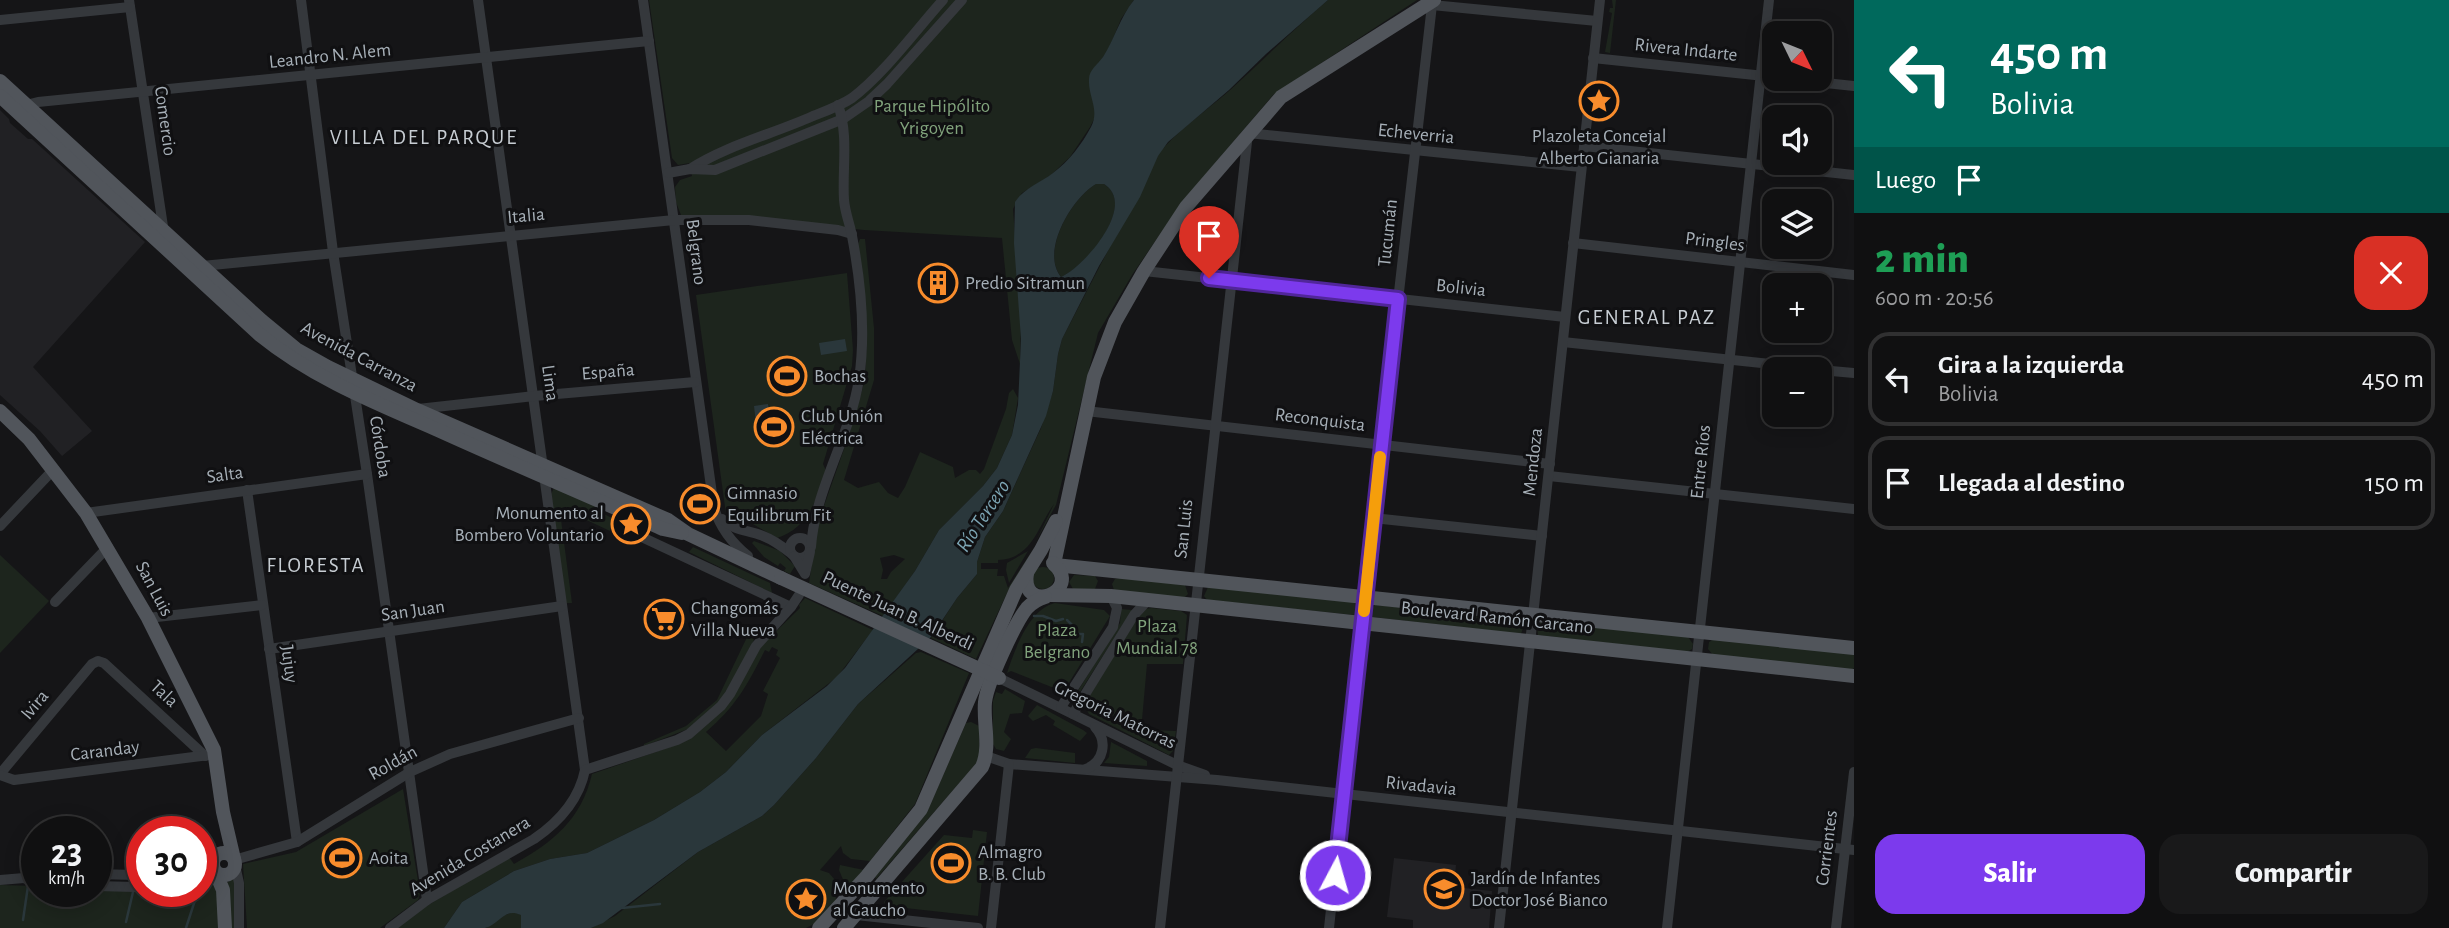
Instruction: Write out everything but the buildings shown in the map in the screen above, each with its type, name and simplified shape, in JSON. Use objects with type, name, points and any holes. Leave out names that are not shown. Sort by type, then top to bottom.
[{"type":"main road","points":[[1054,564],[1094,377],[1115,322],[1144,271],[1186,207],[1268,110],[1293,88],[1432,2]]},
{"type":"main road","name":"Avenida Carranza","points":[[0,81],[23,109],[277,349],[310,370],[462,429],[663,529],[688,534]]},
{"type":"main road","name":"Avenida Carranza","points":[[0,96],[23,109],[290,344],[352,385],[398,413],[668,520],[688,534],[753,562],[781,578]]},
{"type":"main road","name":"San Luis","points":[[0,411],[29,439],[86,513],[148,618],[212,743],[210,755],[234,864]]},
{"type":"main road","points":[[818,928],[867,876],[921,809],[1016,590],[1056,520],[1071,477]]},
{"type":"main road","points":[[844,928],[978,772],[986,756],[985,705],[990,684],[1021,617],[1034,602],[1048,596],[1060,587],[1061,575],[1054,564],[1042,561],[1030,567],[1026,580],[1028,589],[1036,595],[1048,596]]},
{"type":"main road","name":"Boulevard Ramón Carcano","points":[[1054,564],[1854,648]]},
{"type":"main road","points":[[1111,596],[1106,593],[1107,580],[1122,573]]},
{"type":"main road","name":"Puente Juan B. Alberdi","points":[[781,578],[999,678]]},
{"type":"main road","name":"Boulevard Ramón Carcano","points":[[1048,596],[1111,596],[1854,676]]},
{"type":"main road","points":[[959,720],[975,716],[986,727]]},
{"type":"main road","name":"San Luis","points":[[217,843],[223,812]]},
{"type":"main road","points":[[217,862],[225,853],[234,864],[223,890],[225,928]]},
{"type":"main road","points":[[867,876],[880,887]]},
{"type":"main road","points":[[217,878],[223,890]]},
{"type":"street","name":"Córdoba","points":[[301,0],[333,252],[427,900]]},
{"type":"street","name":"Lima","points":[[478,0],[585,770]]},
{"type":"street","name":"Belgrano","points":[[643,0],[714,508],[723,528],[738,549],[753,562]]},
{"type":"street","points":[[690,169],[709,157],[777,132],[852,97],[877,74],[943,0]]},
{"type":"street","points":[[667,173],[690,169],[715,170],[843,119],[887,84],[962,0]]},
{"type":"street","name":"Mendoza","points":[[1499,928],[1600,0]]},
{"type":"street","name":"Entre Ríos","points":[[1667,928],[1769,0]]},
{"type":"street","points":[[1432,2],[1597,21]]},
{"type":"street","name":"Tucumán","points":[[1329,928],[1432,2]]},
{"type":"street","points":[[0,20],[130,4]]},
{"type":"street","name":"Comercio","points":[[130,4],[166,247]]},
{"type":"street","name":"Leandro N. Alem","points":[[23,109],[38,102],[649,41]]},
{"type":"street","name":"Rivera Indarte","points":[[1593,58],[1761,76]]},
{"type":"street","points":[[1832,84],[1854,86]]},
{"type":"street","points":[[813,524],[789,547],[805,577],[813,524],[859,381],[862,316],[852,234],[844,202],[843,119],[838,105]]},
{"type":"street","name":"Echeverria","points":[[1248,133],[1581,167]]},
{"type":"street","name":"San Luis","points":[[1160,928],[1248,133]]},
{"type":"street","points":[[1584,146],[1854,175]]},
{"type":"street","name":"Italia","points":[[202,266],[674,220],[749,220],[852,234]]},
{"type":"street","name":"Pringles","points":[[1573,243],[1854,275]]},
{"type":"street","name":"Bolivia","points":[[1144,271],[1565,317]]},
{"type":"street","points":[[1563,342],[1762,363]]},
{"type":"street","points":[[1832,370],[1854,373]]},
{"type":"street","name":"España","points":[[398,413],[534,396],[695,382]]},
{"type":"street","points":[[460,404],[453,408],[450,416],[454,425],[462,429]]},
{"type":"street","name":"Reconquista","points":[[1086,411],[1381,445],[1716,494],[1854,509]]},
{"type":"street","points":[[0,526],[54,469]]},
{"type":"street","name":"Salta","points":[[86,513],[367,474]]},
{"type":"street","name":"Jujuy","points":[[247,490],[297,842]]},
{"type":"street","points":[[714,508],[733,528],[775,541],[793,555],[803,558],[810,549]]},
{"type":"street","points":[[621,510],[616,525],[791,607]]},
{"type":"street","points":[[1373,518],[1542,536]]},
{"type":"street","points":[[753,562],[744,550],[742,541],[754,533]]},
{"type":"street","points":[[682,555],[688,544],[688,534]]},
{"type":"street","points":[[775,541],[796,538],[807,540],[810,549]]},
{"type":"street","points":[[55,602],[108,547]]},
{"type":"street","points":[[585,770],[689,734],[725,701],[756,646],[799,595]]},
{"type":"street","points":[[768,596],[774,613],[771,628]]},
{"type":"street","points":[[1060,707],[1113,627],[1117,608],[1111,596]]},
{"type":"street","points":[[1073,714],[1134,615],[1147,600]]},
{"type":"street","points":[[148,618],[262,605]]},
{"type":"street","name":"San Juan","points":[[269,649],[562,606]]},
{"type":"street","name":"Tala","points":[[98,661],[104,663],[210,755]]},
{"type":"street","name":"Ivira","points":[[0,774],[92,664],[98,661]]},
{"type":"street","name":"Gregoria Matorras","points":[[999,678],[1091,723],[1177,771],[1217,780]]},
{"type":"street","name":"Roldán","points":[[234,864],[297,842],[410,772],[450,754],[579,718]]},
{"type":"street","points":[[1086,769],[1099,760],[1102,752],[1099,730],[1091,723]]},
{"type":"street","name":"Caranday","points":[[0,774],[14,780],[210,755]]},
{"type":"street","points":[[986,756],[1009,764],[1177,771]]},
{"type":"street","points":[[991,928],[1009,764]]},
{"type":"street","name":"Avenida Costanera","points":[[390,928],[427,900],[549,829],[570,806],[579,791],[585,770]]},
{"type":"street","name":"Corrientes","points":[[1836,928],[1849,850],[1854,772]]},
{"type":"street","name":"Rivadavia","points":[[1217,780],[1849,850]]},
{"type":"street","points":[[234,864],[239,883],[239,928]]},
{"type":"street","points":[[0,880],[21,878]]},
{"type":"street","points":[[856,915],[978,928]]},
{"type":"shaded area","points":[[0,110],[10,123],[28,139],[32,139],[145,242],[33,367],[92,431],[62,456],[40,431],[0,395]]},
{"type":"shaded area","points":[[1394,858],[1456,865],[1454,887],[1492,891],[1489,928],[1413,928],[1413,920],[1387,917]]},
{"type":"green space","name":"Parque Hipólito Yrigoyen","points":[[649,0],[1134,0],[1089,80],[1095,107],[1095,117],[1090,127],[1070,157],[1051,175],[1022,193],[1013,209],[1021,317],[1020,364],[1012,340],[1002,238],[864,230],[751,217],[681,215],[676,202],[675,187],[680,180],[692,176],[690,163],[678,165],[672,158]]},
{"type":"green space","points":[[1328,0],[1417,0],[1273,95],[1182,202],[1132,275],[1098,333],[1056,505],[1036,541],[1054,504],[1033,540],[1019,554],[998,560],[998,563],[981,563],[981,569],[998,569],[997,576],[1004,576],[1008,588],[1035,546],[1009,589],[976,659],[931,638],[957,598],[977,574],[977,562],[985,537],[1003,511],[1041,428],[1053,391],[1062,339],[1157,156],[1182,130],[1229,91]]},
{"type":"green space","points":[[1612,0],[1616,0],[1610,53],[1605,52]]},
{"type":"green space","points":[[1096,184],[1104,184],[1113,194],[1115,206],[1112,220],[1094,249],[1061,277],[1055,266],[1054,253],[1062,226],[1077,201]]},
{"type":"green space","points":[[860,239],[865,239],[874,328],[874,380],[844,480],[858,488],[879,482],[888,493],[898,498],[920,452],[953,467],[955,478],[969,470],[976,470],[980,474],[1006,409],[1009,393],[1013,389],[1018,398],[1012,435],[997,468],[939,530],[915,571],[883,616],[809,583],[818,523],[865,380],[867,330],[858,244]],"holes":[[[894,555],[905,559],[887,579],[881,579],[883,570],[880,558]]]},
{"type":"green space","name":"Club Unión Eléctrica","points":[[847,273],[852,366],[823,464],[827,473],[810,512],[796,528],[777,538],[746,520],[733,522],[726,514],[696,295]]},
{"type":"green space","points":[[554,488],[591,503],[614,519],[610,531],[563,509],[560,512],[572,603],[566,603],[551,494]]},
{"type":"green space","points":[[754,541],[780,551],[795,566],[790,574],[784,571],[786,568],[780,563],[778,566],[764,557],[752,543]]},
{"type":"green space","points":[[693,547],[770,583],[772,593],[689,552]]},
{"type":"green space","points":[[1028,551],[1009,583],[1007,563]]},
{"type":"green space","points":[[0,555],[49,601],[0,653]]},
{"type":"green space","points":[[1043,567],[1051,570],[1054,578],[1051,586],[1043,589],[1035,586],[1032,578],[1035,570]]},
{"type":"green space","points":[[1074,575],[1095,576],[1098,581],[1095,589],[1073,589],[1069,582]]},
{"type":"green space","points":[[1115,579],[1185,585],[1188,594],[1184,598],[1114,590],[1112,584]]},
{"type":"green space","points":[[1208,587],[1352,602],[1356,604],[1357,612],[1355,615],[1207,600],[1204,596]]},
{"type":"green space","points":[[805,598],[873,630],[837,677],[762,735],[726,772],[700,792],[654,820],[587,853],[550,859],[514,871],[462,902],[444,928],[393,928],[509,857],[514,864],[553,838],[564,828],[581,804],[592,774],[673,746],[693,736],[762,645],[800,608],[799,605]],"holes":[[[772,647],[778,650],[776,655],[780,658],[763,691],[768,694],[761,716],[726,751],[706,732],[740,695],[765,650],[769,652]]]},
{"type":"green space","name":"Plaza Belgrano","points":[[1055,603],[1104,610],[1110,616],[1063,689],[1011,671],[1007,673],[1030,621]]},
{"type":"green space","points":[[1375,605],[1520,619],[1524,625],[1521,634],[1372,617],[1371,609]]},
{"type":"green space","points":[[1121,609],[1132,610],[1073,703],[1071,702],[1120,623]]},
{"type":"green space","name":"Plaza Mundial 78","points":[[1145,609],[1181,611],[1187,615],[1183,664],[1147,664],[1142,720],[1151,730],[1176,731],[1173,751],[1169,755],[1089,714],[1084,705],[1139,615]]},
{"type":"green space","points":[[1541,622],[1688,637],[1693,644],[1692,649],[1687,652],[1538,635],[1537,626]]},
{"type":"green space","points":[[749,633],[754,640],[721,702],[688,729],[644,746],[686,726],[717,700]]},
{"type":"green space","points":[[1714,639],[1854,654],[1854,668],[1852,670],[1713,655],[1708,649],[1709,642]]},
{"type":"green space","points":[[921,652],[969,673],[915,804],[870,861],[851,859],[843,853],[841,846],[820,870],[829,873],[835,880],[836,902],[814,924],[806,928],[591,928],[615,916],[698,852],[762,816],[816,758],[858,704],[916,653]]},
{"type":"green space","points":[[1005,689],[1025,701],[1022,713],[1010,714],[1004,732],[1011,739],[1004,751],[996,749],[993,744],[993,701],[996,692],[1002,694]]},
{"type":"green space","points":[[1037,705],[1087,733],[1080,741],[1053,725],[1055,721],[1046,715],[1033,721],[1028,716]]},
{"type":"green space","points":[[966,723],[979,726],[980,759],[876,879],[927,812]]},
{"type":"green space","points":[[1111,742],[1147,761],[1147,766],[1104,763],[1109,757]]},
{"type":"green space","points":[[1031,749],[1075,753],[1075,763],[1025,758]]},
{"type":"green space","name":"Aoita","points":[[403,789],[420,893],[418,900],[380,928],[247,928],[243,864],[296,852]]},
{"type":"green space","name":"Almagro B. B. Club","points":[[973,830],[987,832],[978,916],[887,906],[884,902],[944,835],[972,838]]},
{"type":"green space","points":[[840,865],[864,870],[847,889],[839,870]]},
{"type":"green space","points":[[231,879],[234,880],[237,928],[0,928],[0,885],[21,886],[21,907],[112,907],[112,891],[126,891],[126,907],[217,907],[217,880],[227,883]]},
{"type":"green space","points":[[514,912],[521,915],[521,928],[486,928],[504,915]]},
{"type":"water","name":"Río Tercero","points":[[1134,0],[1328,0],[1168,142],[1158,156],[1140,197],[1099,266],[1062,339],[1046,416],[1003,511],[985,537],[977,562],[977,574],[931,637],[858,704],[816,758],[762,816],[698,852],[603,923],[591,928],[521,928],[521,915],[510,913],[485,928],[444,928],[462,902],[514,871],[550,859],[587,853],[654,820],[700,792],[726,772],[762,735],[827,686],[845,668],[915,571],[939,530],[997,468],[1012,435],[1018,405],[1021,339],[1014,243],[1015,202],[1064,163],[1075,152],[1091,127],[1094,109],[1089,76],[1103,57]],"holes":[[[1096,184],[1104,184],[1113,194],[1115,206],[1111,220],[1094,249],[1061,277],[1055,266],[1054,253],[1062,226],[1077,201]]]},
{"type":"water","points":[[845,339],[847,351],[821,355],[819,343]]},
{"type":"water","points":[[768,404],[771,430],[757,432],[754,406]]},
{"type":"waterway","points":[[1034,616],[1056,621],[1063,619]]},
{"type":"waterway","points":[[1067,620],[1072,625],[1071,634],[1083,634],[1082,642]]},
{"type":"waterway","points":[[622,908],[660,904]]},
{"type":"waterway","points":[[23,920],[25,907]]},
{"type":"waterway","points":[[126,922],[130,907]]},
{"type":"waterway","points":[[186,928],[193,907]]},
{"type":"slow traffic","points":[[1364,611],[1380,457]]},
{"type":"place","name":"Plazoleta Concejal Alberto Gianaria","points":[[1599,101]]},
{"type":"place","name":"Predio Sitramun","points":[[938,283]]},
{"type":"place","name":"Bochas","points":[[787,376]]},
{"type":"place","name":"Club Unión Eléctrica","points":[[774,427]]},
{"type":"place","name":"Gimnasio Equilibrum Fit","points":[[700,504]]},
{"type":"place","name":"Monumento al Bombero Voluntario","points":[[631,524]]},
{"type":"place","name":"Changomás Villa Nueva","points":[[664,619]]},
{"type":"place","name":"Aoita","points":[[342,858]]},
{"type":"place","name":"Almagro B. B. Club","points":[[951,863]]},
{"type":"place","name":"Jardín de Infantes Doctor José Bianco","points":[[1444,889]]},
{"type":"place","name":"Monumento al Gaucho","points":[[806,899]]},
{"type":"district","name":"VILLA DEL PARQUE","points":[[424,137]]},
{"type":"district","name":"GENERAL PAZ","points":[[1647,317]]},
{"type":"district","name":"FLORESTA","points":[[316,565]]},
{"type":"route","points":[[1209,278],[1398,299],[1335,875]]}]
